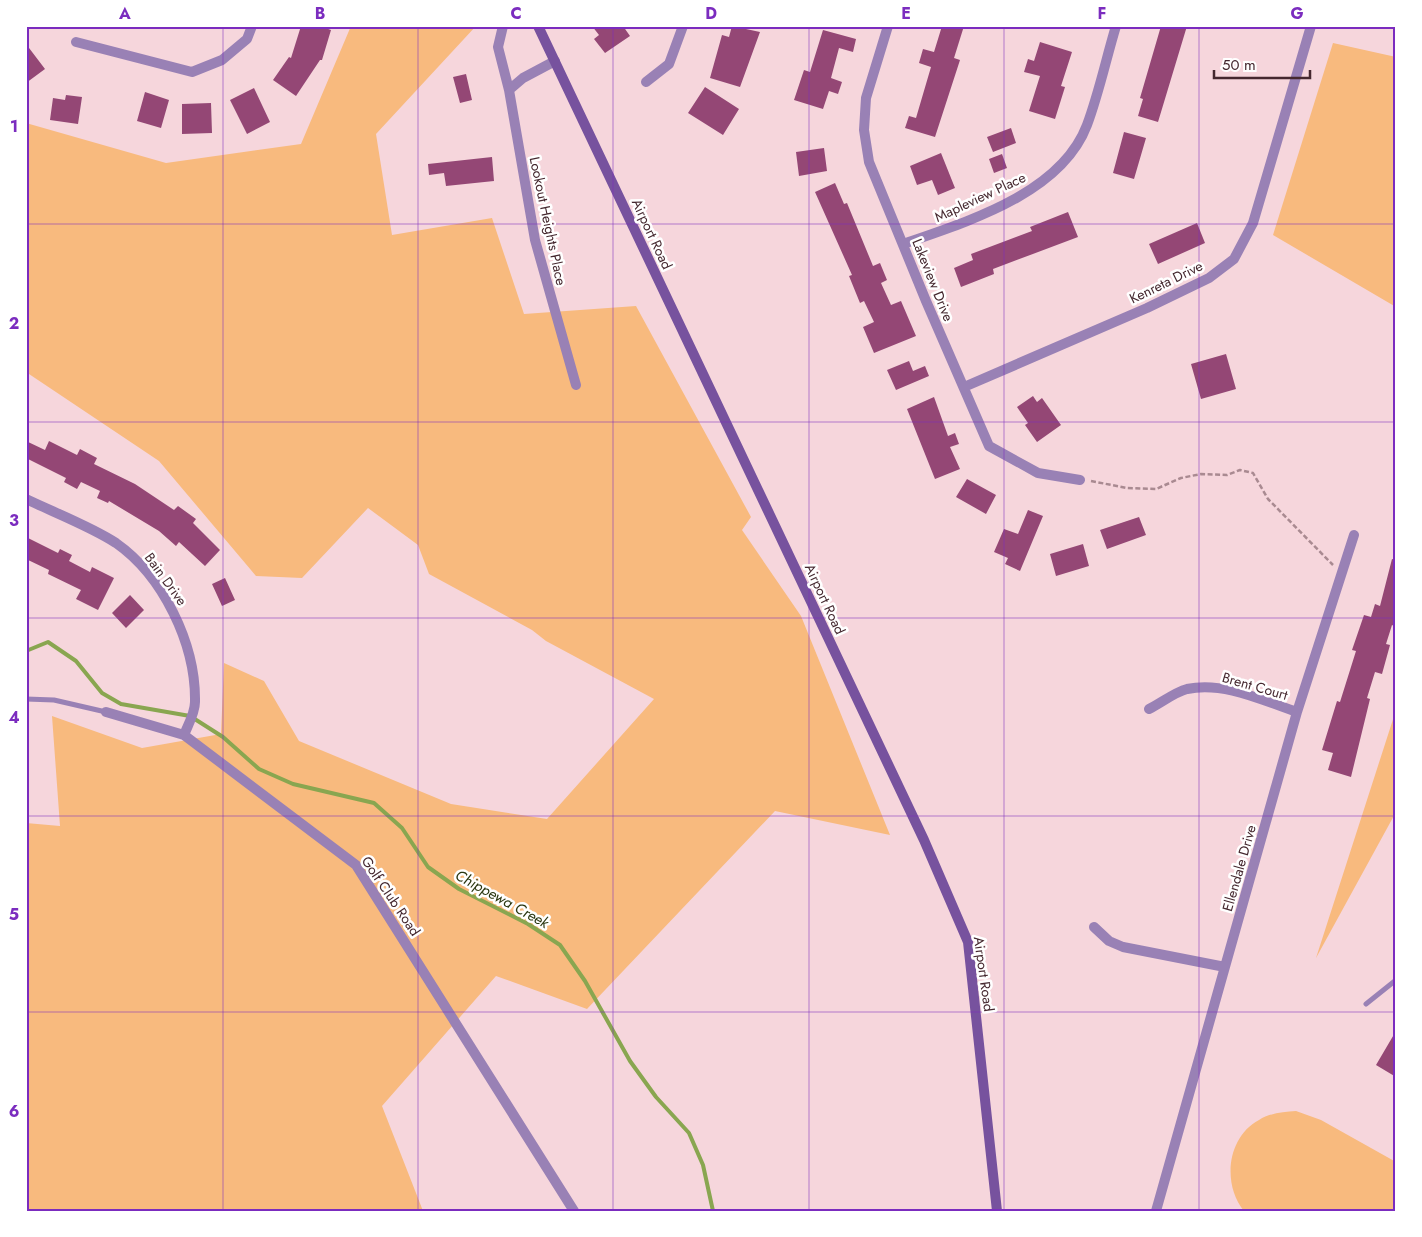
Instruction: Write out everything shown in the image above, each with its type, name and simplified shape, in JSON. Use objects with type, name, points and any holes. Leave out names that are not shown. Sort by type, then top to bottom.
[{"type":"main road","name":"Airport Road","points":[[538,26],[924,840],[968,942],[997,1211]]},
{"type":"street","points":[[76,42],[192,72],[222,60],[248,39],[252,26]]},
{"type":"street","name":"Lookout Heights Place","points":[[503,26],[498,47],[509,90],[535,240],[576,385]]},
{"type":"street","points":[[646,82],[669,64],[683,26]]},
{"type":"street","name":"Lakeview Drive","points":[[888,26],[866,98],[864,130],[869,162],[903,244],[989,446],[1038,473],[1080,480]]},
{"type":"street","name":"Mapleview Place","points":[[903,244],[956,226],[1029,191],[1066,161],[1086,127],[1116,26]]},
{"type":"street","name":"Kenreta Drive","points":[[964,387],[1147,308],[1208,278],[1234,259],[1253,223],[1311,26]]},
{"type":"street","points":[[509,90],[523,78],[555,61]]},
{"type":"street","name":"Bain Drive","points":[[26,499],[115,542],[148,574],[162,592],[183,631],[189,652],[195,703],[184,735]]},
{"type":"street","name":"Ellendale Drive","points":[[1156,1211],[1298,712],[1354,535]]},
{"type":"street","name":"Brent Court","points":[[1149,709],[1186,690],[1208,688],[1228,690],[1298,712]]},
{"type":"street","name":"Golf Club Road","points":[[106,712],[184,735],[356,865],[574,1211]]},
{"type":"street","points":[[1094,927],[1109,941],[1124,947],[1225,967]]},
{"type":"lane","name":"Golf Club Road","points":[[26,699],[54,700],[106,712]]},
{"type":"lane","points":[[1366,1004],[1396,980]]},
{"type":"path","points":[[1080,480],[1127,488],[1156,489],[1180,478],[1201,474],[1227,475],[1240,470],[1253,473],[1268,499],[1312,542],[1342,575]]},
{"type":"shaded area","points":[[351,26],[476,26],[376,134],[392,235],[492,218],[524,314],[636,306],[751,517],[742,530],[801,616],[890,835],[775,811],[587,1009],[496,976],[382,1106],[423,1211],[26,1211],[26,823],[60,826],[52,716],[142,748],[221,734],[224,663],[264,681],[299,741],[451,804],[547,819],[654,699],[546,641],[532,630],[429,574],[418,545],[368,508],[302,578],[256,576],[159,461],[26,372],[26,123],[166,163],[301,144]]},
{"type":"shaded area","points":[[1333,43],[1396,57],[1396,307],[1273,235]]},
{"type":"shaded area","points":[[1396,710],[1396,812],[1316,958]]},
{"type":"shaded area","points":[[1296,1111],[1321,1120],[1396,1162],[1396,1211],[1244,1211],[1237,1200],[1233,1188],[1231,1162],[1234,1149],[1248,1128],[1259,1120],[1277,1113]]},
{"type":"building","points":[[301,26],[320,26],[331,30],[322,60],[320,60],[296,96],[273,80],[289,57],[291,58]]},
{"type":"building","points":[[592,26],[623,26],[630,36],[605,53],[594,39],[599,35]]},
{"type":"building","points":[[732,26],[760,32],[740,87],[710,78],[722,35],[729,37]]},
{"type":"building","points":[[942,26],[964,26],[954,58],[960,60],[935,137],[905,128],[909,116],[916,118],[931,67],[919,63],[923,49],[934,52]]},
{"type":"building","points":[[1161,26],[1187,26],[1158,122],[1138,116],[1143,99],[1140,98]]},
{"type":"building","points":[[823,30],[856,39],[853,52],[839,48],[831,78],[842,82],[838,94],[829,91],[823,109],[794,100],[804,70],[810,72]]},
{"type":"building","points":[[1040,42],[1072,52],[1061,86],[1065,87],[1055,119],[1029,111],[1040,76],[1024,72],[1028,59],[1034,61]]},
{"type":"building","points":[[26,44],[45,69],[26,83]]},
{"type":"building","points":[[466,74],[472,100],[460,103],[453,77]]},
{"type":"building","points":[[705,87],[739,109],[723,135],[688,113]]},
{"type":"building","points":[[254,88],[270,122],[247,134],[230,100]]},
{"type":"building","points":[[145,92],[169,100],[161,128],[137,121]]},
{"type":"building","points":[[66,95],[82,97],[78,124],[50,120],[53,98],[65,100]]},
{"type":"building","points":[[211,103],[212,133],[182,134],[182,104]]},
{"type":"building","points":[[1011,128],[1016,143],[993,152],[987,137]]},
{"type":"building","points":[[1124,132],[1146,138],[1134,179],[1113,173]]},
{"type":"building","points":[[824,148],[827,171],[799,176],[796,152]]},
{"type":"building","points":[[941,153],[955,188],[938,195],[932,180],[917,185],[910,166]]},
{"type":"building","points":[[1002,154],[1007,168],[994,173],[989,159]]},
{"type":"building","points":[[492,157],[494,181],[446,186],[444,173],[429,175],[428,164]]},
{"type":"building","points":[[835,183],[844,204],[847,203],[873,266],[880,263],[887,280],[881,283],[891,305],[901,301],[916,336],[874,353],[863,327],[874,322],[864,301],[860,303],[849,276],[852,275],[815,192]]},
{"type":"building","points":[[1068,212],[1078,237],[993,269],[994,274],[961,287],[954,268],[973,260],[971,254],[1032,231],[1030,227]]},
{"type":"building","points":[[1197,223],[1205,243],[1158,264],[1149,244]]},
{"type":"building","points":[[1226,354],[1236,389],[1201,399],[1191,364]]},
{"type":"building","points":[[909,361],[913,371],[925,366],[929,376],[896,390],[887,370]]},
{"type":"building","points":[[1033,396],[1037,402],[1042,398],[1061,425],[1037,442],[1025,425],[1028,423],[1017,407]]},
{"type":"building","points":[[934,397],[948,436],[955,433],[959,444],[950,447],[960,469],[935,479],[907,409]]},
{"type":"building","points":[[26,441],[45,450],[49,441],[77,455],[80,449],[97,458],[94,464],[135,484],[174,510],[178,506],[196,519],[193,523],[220,550],[205,566],[179,542],[176,546],[159,531],[109,501],[108,503],[97,498],[100,491],[81,482],[77,489],[64,482],[66,478],[26,458]]},
{"type":"building","points":[[967,479],[996,495],[986,514],[956,497]]},
{"type":"building","points":[[1028,510],[1043,516],[1020,571],[1005,564],[1008,558],[994,552],[1004,529],[1018,534]]},
{"type":"building","points":[[1139,517],[1146,535],[1107,549],[1100,530]]},
{"type":"building","points":[[26,537],[58,553],[60,549],[72,555],[69,561],[90,572],[92,567],[114,578],[98,610],[76,599],[81,590],[48,574],[49,570],[26,559]]},
{"type":"building","points":[[1083,544],[1089,566],[1056,576],[1050,554]]},
{"type":"building","points":[[1392,559],[1396,560],[1396,627],[1392,625],[1386,644],[1390,645],[1382,674],[1375,672],[1367,698],[1370,699],[1351,777],[1328,770],[1333,753],[1322,750],[1337,701],[1340,702],[1356,651],[1352,650],[1364,615],[1371,617],[1375,604],[1380,606]]},
{"type":"building","points":[[225,578],[235,600],[222,606],[212,584]]},
{"type":"building","points":[[130,595],[144,610],[126,628],[112,613]]},
{"type":"building","points":[[1396,1031],[1396,1077],[1376,1065]]},
{"type":"waterway","name":"Chippewa Creek","points":[[26,651],[48,642],[76,661],[102,693],[121,704],[190,716],[223,737],[259,769],[293,784],[374,803],[402,828],[428,867],[459,889],[528,924],[560,945],[585,981],[630,1061],[656,1097],[689,1133],[703,1165],[713,1211]]}]
